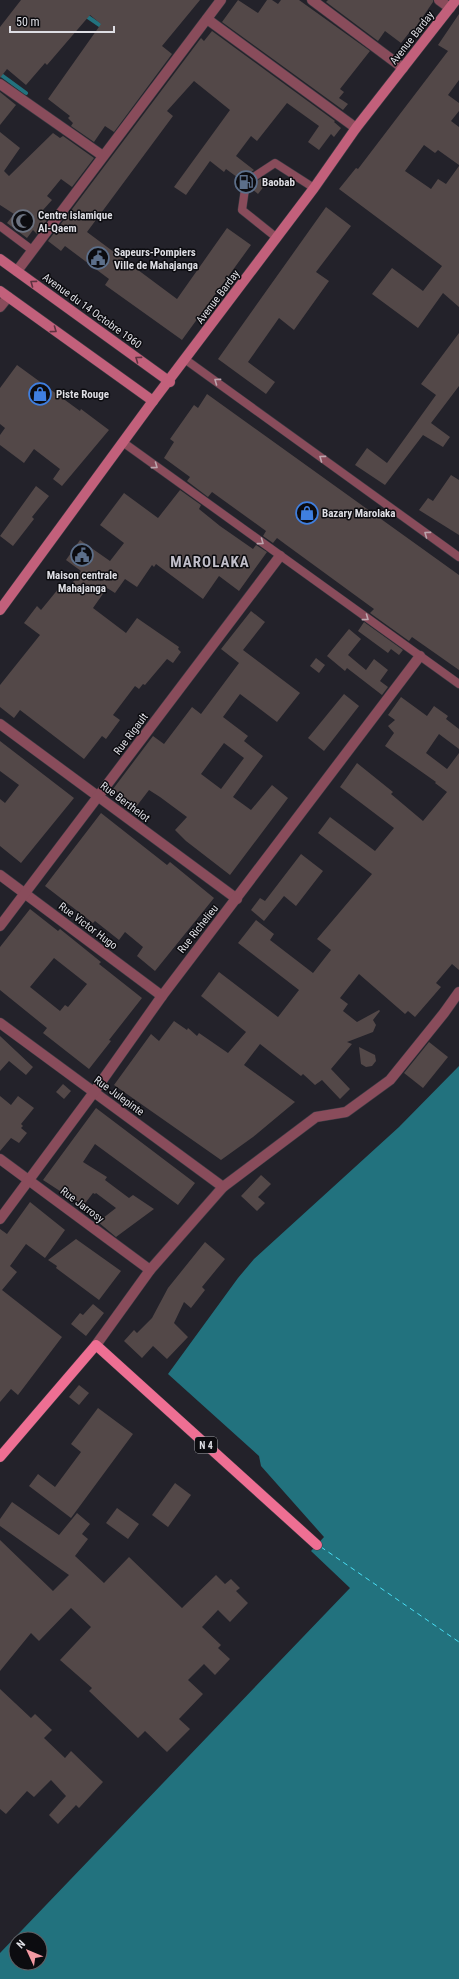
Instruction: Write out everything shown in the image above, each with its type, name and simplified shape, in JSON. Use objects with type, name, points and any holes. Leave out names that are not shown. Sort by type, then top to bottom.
[{"type":"main road","name":"Avenue Barday","points":[[0,610],[314,188],[356,128],[453,4]]},
{"type":"main road","name":"Avenue du 14 Octobre 1960","points":[[0,259],[170,382]]},
{"type":"main road","points":[[4,294],[154,402]]},
{"type":"main road","points":[[0,1458],[96,1345]]},
{"type":"main road","name":"N 4","points":[[96,1345],[317,1545]]},
{"type":"street","points":[[312,0],[403,68]]},
{"type":"street","points":[[439,0],[453,4]]},
{"type":"street","points":[[17,271],[219,1]]},
{"type":"street","points":[[207,19],[356,128]]},
{"type":"street","points":[[0,84],[103,156]]},
{"type":"street","points":[[0,307],[4,294]]},
{"type":"street","name":"Rue Rigault","points":[[0,926],[280,556]]},
{"type":"street","name":"Rue Richelieu","points":[[0,1220],[162,996],[420,656]]},
{"type":"street","name":"Rue Berthelot","points":[[0,724],[236,899]]},
{"type":"street","name":"Rue Victor Hugo","points":[[0,875],[162,996]]},
{"type":"street","points":[[96,1345],[150,1270],[224,1187],[316,1117],[346,1112],[390,1080],[459,992]]},
{"type":"street","name":"Rue Julepinte","points":[[0,1023],[224,1187]]},
{"type":"street","name":"Rue Jarrosy","points":[[0,1159],[150,1270]]},
{"type":"lane","points":[[277,238],[242,210],[246,182],[275,163],[314,188]]},
{"type":"lane","points":[[0,226],[32,250]]},
{"type":"lane","points":[[186,360],[459,556]]},
{"type":"lane","points":[[124,443],[459,684]]},
{"type":"water","points":[[459,1066],[459,1979],[0,1979],[0,1953],[8,1945],[8,1971],[48,1971],[48,1931],[21,1931],[350,1588],[311,1551],[324,1537],[261,1466],[259,1456],[168,1374],[238,1278],[254,1259],[399,1127]]},
{"type":"building","points":[[21,0],[200,0],[162,46],[172,54],[114,132],[105,126],[94,142],[71,126],[73,123],[68,118],[70,116],[48,99],[101,24],[90,15],[47,65],[45,63],[26,85],[7,69],[0,78],[0,27]]},
{"type":"building","points":[[238,0],[258,13],[267,0],[272,0],[278,4],[281,0],[299,0],[370,51],[340,89],[344,92],[339,98],[348,104],[343,110],[222,22]]},
{"type":"building","points":[[328,0],[433,0],[433,2],[411,34],[409,33],[401,43],[385,31],[378,41],[326,2]]},
{"type":"building","points":[[459,14],[459,80],[448,95],[459,103],[459,111],[451,121],[459,127],[459,165],[438,150],[435,153],[424,145],[405,171],[431,189],[438,179],[446,184],[459,166],[459,307],[443,293],[418,328],[372,294],[392,268],[423,291],[442,266],[339,189],[356,168],[358,169],[448,51],[438,45]]},
{"type":"building","points":[[212,31],[335,121],[334,122],[341,128],[334,137],[331,134],[319,150],[308,142],[319,126],[287,103],[257,141],[251,136],[236,156],[254,170],[241,180],[226,169],[224,172],[210,161],[186,195],[174,187],[230,110],[194,81],[167,111],[173,116],[87,232],[177,299],[227,228],[251,245],[182,340],[105,285],[109,279],[65,246],[61,251],[48,241],[201,38],[204,41]]},
{"type":"building","points":[[0,92],[16,105],[0,125]]},
{"type":"building","points":[[0,132],[20,148],[4,171],[9,176],[53,133],[60,138],[63,136],[94,158],[72,187],[61,179],[47,196],[52,200],[43,210],[51,215],[37,234],[33,230],[27,238],[7,223],[14,214],[0,205]]},
{"type":"building","points":[[263,177],[268,181],[258,194],[251,188],[251,185]]},
{"type":"building","points":[[326,207],[351,226],[316,272],[329,281],[294,330],[279,318],[248,362],[275,382],[266,394],[218,359]]},
{"type":"building","points":[[459,333],[459,386],[431,423],[450,437],[443,447],[423,435],[385,485],[355,465],[367,448],[387,463],[436,395],[421,384]]},
{"type":"building","points":[[17,365],[80,411],[81,409],[109,430],[62,486],[53,479],[60,469],[34,449],[24,463],[0,445],[0,435],[5,428],[0,424],[0,388]]},
{"type":"building","name":"Bazary Marolaka","points":[[207,394],[459,575],[459,670],[412,637],[409,641],[370,613],[374,609],[277,538],[273,543],[263,536],[266,531],[212,492],[208,497],[187,481],[190,477],[164,458],[174,442],[170,439],[194,405],[198,408]]},
{"type":"building","points":[[451,475],[459,480],[459,535],[419,510],[428,498],[433,501]]},
{"type":"building","points":[[36,486],[49,496],[32,517],[34,519],[13,546],[0,536]]},
{"type":"building","points":[[180,490],[201,505],[199,509],[220,526],[253,549],[256,545],[267,552],[239,591],[219,576],[203,599],[156,564],[154,567],[152,565],[137,587],[125,579],[115,593],[107,588],[93,608],[126,633],[137,618],[179,647],[178,649],[181,652],[173,663],[167,659],[145,685],[143,684],[139,689],[135,686],[113,715],[120,720],[106,739],[102,736],[84,759],[20,710],[14,718],[0,707],[0,685],[40,635],[24,623],[37,606],[41,610],[59,588],[65,593],[81,571],[66,560],[80,540],[110,561],[124,543],[100,525],[124,493],[158,518]]},
{"type":"building","points":[[251,611],[265,622],[243,650],[300,693],[277,722],[240,694],[223,717],[248,736],[244,741],[263,756],[233,797],[251,810],[272,785],[288,798],[230,875],[186,841],[175,830],[187,817],[160,797],[149,790],[136,807],[113,789],[153,736],[164,744],[192,707],[201,714],[239,663],[221,649]],"holes":[[[224,743],[244,758],[221,789],[201,774]]]},
{"type":"building","points":[[364,622],[403,650],[399,655],[391,649],[388,653],[358,631]]},
{"type":"building","points":[[349,629],[361,639],[348,655],[366,670],[374,659],[388,670],[380,681],[388,687],[382,695],[347,668],[345,671],[327,656]]},
{"type":"building","points":[[316,658],[325,665],[319,673],[310,666]]},
{"type":"building","points":[[344,694],[359,706],[324,751],[308,738]]},
{"type":"building","points":[[401,697],[427,716],[434,706],[448,716],[446,719],[459,729],[459,749],[439,734],[426,753],[447,769],[459,753],[459,970],[452,964],[436,983],[441,987],[415,1017],[408,1011],[405,1014],[359,974],[340,998],[348,1004],[343,1011],[357,1022],[379,1010],[380,1011],[373,1020],[376,1025],[373,1032],[347,1042],[352,1044],[331,1069],[350,1089],[340,1099],[322,1080],[315,1085],[303,1074],[301,1076],[260,1044],[244,1065],[295,1102],[253,1137],[221,1160],[114,1085],[151,1034],[159,1041],[174,1021],[187,1030],[188,1028],[197,1036],[199,1033],[228,1053],[246,1032],[201,996],[219,972],[278,1017],[299,990],[238,943],[256,920],[274,934],[270,940],[313,973],[331,950],[317,939],[372,874],[318,833],[330,817],[375,851],[394,828],[340,787],[357,763],[393,792],[391,794],[423,821],[447,792],[435,783],[436,782],[385,746],[394,733],[388,726],[395,720],[388,715]]},
{"type":"building","points":[[0,741],[74,798],[21,863],[0,846],[0,799],[5,803],[19,785],[0,771]]},
{"type":"building","points":[[101,813],[167,865],[170,862],[214,898],[155,971],[137,956],[143,947],[125,932],[119,940],[95,921],[93,923],[45,886]]},
{"type":"building","points":[[301,854],[323,871],[296,906],[284,896],[264,921],[251,910],[260,898],[265,901]]},
{"type":"building","points":[[30,909],[58,931],[60,929],[101,962],[99,964],[142,998],[109,1040],[111,1041],[89,1069],[43,1033],[47,1028],[0,990],[0,947]],"holes":[[[54,958],[87,984],[68,1007],[65,1005],[60,1011],[30,987]]]},
{"type":"building","points":[[0,1036],[33,1067],[26,1075],[9,1061],[0,1071]]},
{"type":"building","points":[[429,1042],[448,1057],[423,1088],[404,1073]]},
{"type":"building","points":[[359,1047],[375,1055],[376,1061],[372,1066],[366,1067],[361,1064]]},
{"type":"building","points":[[63,1084],[71,1091],[64,1099],[56,1092]]},
{"type":"building","points":[[0,1096],[11,1105],[18,1096],[34,1108],[21,1124],[23,1126],[21,1128],[27,1133],[19,1143],[11,1138],[0,1151]]},
{"type":"building","points":[[96,1108],[195,1183],[178,1205],[95,1144],[83,1162],[107,1177],[105,1180],[129,1198],[133,1195],[154,1209],[116,1237],[98,1222],[116,1208],[96,1193],[93,1193],[83,1206],[43,1180]]},
{"type":"building","points":[[261,1175],[271,1184],[258,1197],[265,1203],[257,1211],[241,1196]]},
{"type":"building","points":[[30,1202],[65,1230],[45,1258],[26,1244],[10,1266],[17,1272],[2,1290],[62,1337],[18,1395],[11,1389],[0,1402],[0,1229],[7,1234]]},
{"type":"building","points":[[76,1239],[121,1271],[99,1300],[56,1268],[57,1266],[48,1260]]},
{"type":"building","points":[[205,1242],[225,1259],[202,1287],[205,1290],[191,1308],[184,1302],[174,1323],[188,1337],[167,1359],[153,1346],[142,1358],[124,1341],[134,1330],[137,1333],[152,1318],[168,1288]]},
{"type":"building","points":[[93,1304],[104,1313],[86,1336],[71,1324],[80,1313],[83,1315]]},
{"type":"building","points":[[79,1385],[89,1393],[79,1405],[69,1397]]},
{"type":"building","points":[[98,1408],[133,1434],[71,1518],[29,1486],[38,1474],[55,1487],[81,1452],[71,1444]]},
{"type":"building","points":[[175,1483],[191,1495],[168,1527],[152,1515]]},
{"type":"building","points":[[12,1502],[59,1535],[77,1513],[90,1524],[82,1534],[88,1539],[75,1556],[104,1583],[129,1557],[182,1608],[216,1575],[225,1584],[231,1579],[240,1588],[236,1591],[248,1603],[230,1622],[218,1610],[202,1627],[221,1645],[218,1648],[230,1659],[215,1675],[204,1664],[188,1680],[203,1694],[179,1719],[190,1729],[167,1752],[145,1731],[138,1738],[89,1691],[92,1688],[60,1660],[91,1627],[71,1608],[39,1641],[31,1633],[0,1671],[0,1540],[53,1591],[69,1575],[0,1526],[0,1519]]},
{"type":"building","points":[[117,1508],[139,1524],[128,1539],[106,1523]]},
{"type":"building","points":[[0,1689],[31,1718],[35,1714],[52,1730],[44,1738],[65,1758],[71,1751],[103,1782],[79,1808],[76,1805],[58,1824],[49,1815],[66,1796],[51,1780],[34,1797],[27,1791],[6,1814],[0,1809]]},
{"type":"waterway","points":[[85,15],[104,28]]},
{"type":"waterway","points":[[0,74],[26,93]]},
{"type":"ferry route","points":[[321,1547],[459,1642]]},
{"type":"place","name":"Baobab","points":[[246,182]]},
{"type":"place","name":"Centre islamique Al-Qaem","points":[[23,221]]},
{"type":"place","name":"Sapeurs-Pompiers Ville de Mahajanga","points":[[98,258]]},
{"type":"place","name":"Piste Rouge","points":[[40,394]]},
{"type":"place","name":"Bazary Marolaka","points":[[307,513]]},
{"type":"place","name":"Maison centrale Mahajanga","points":[[82,555]]},
{"type":"district","name":"MAROLAKA","points":[[210,562]]}]
